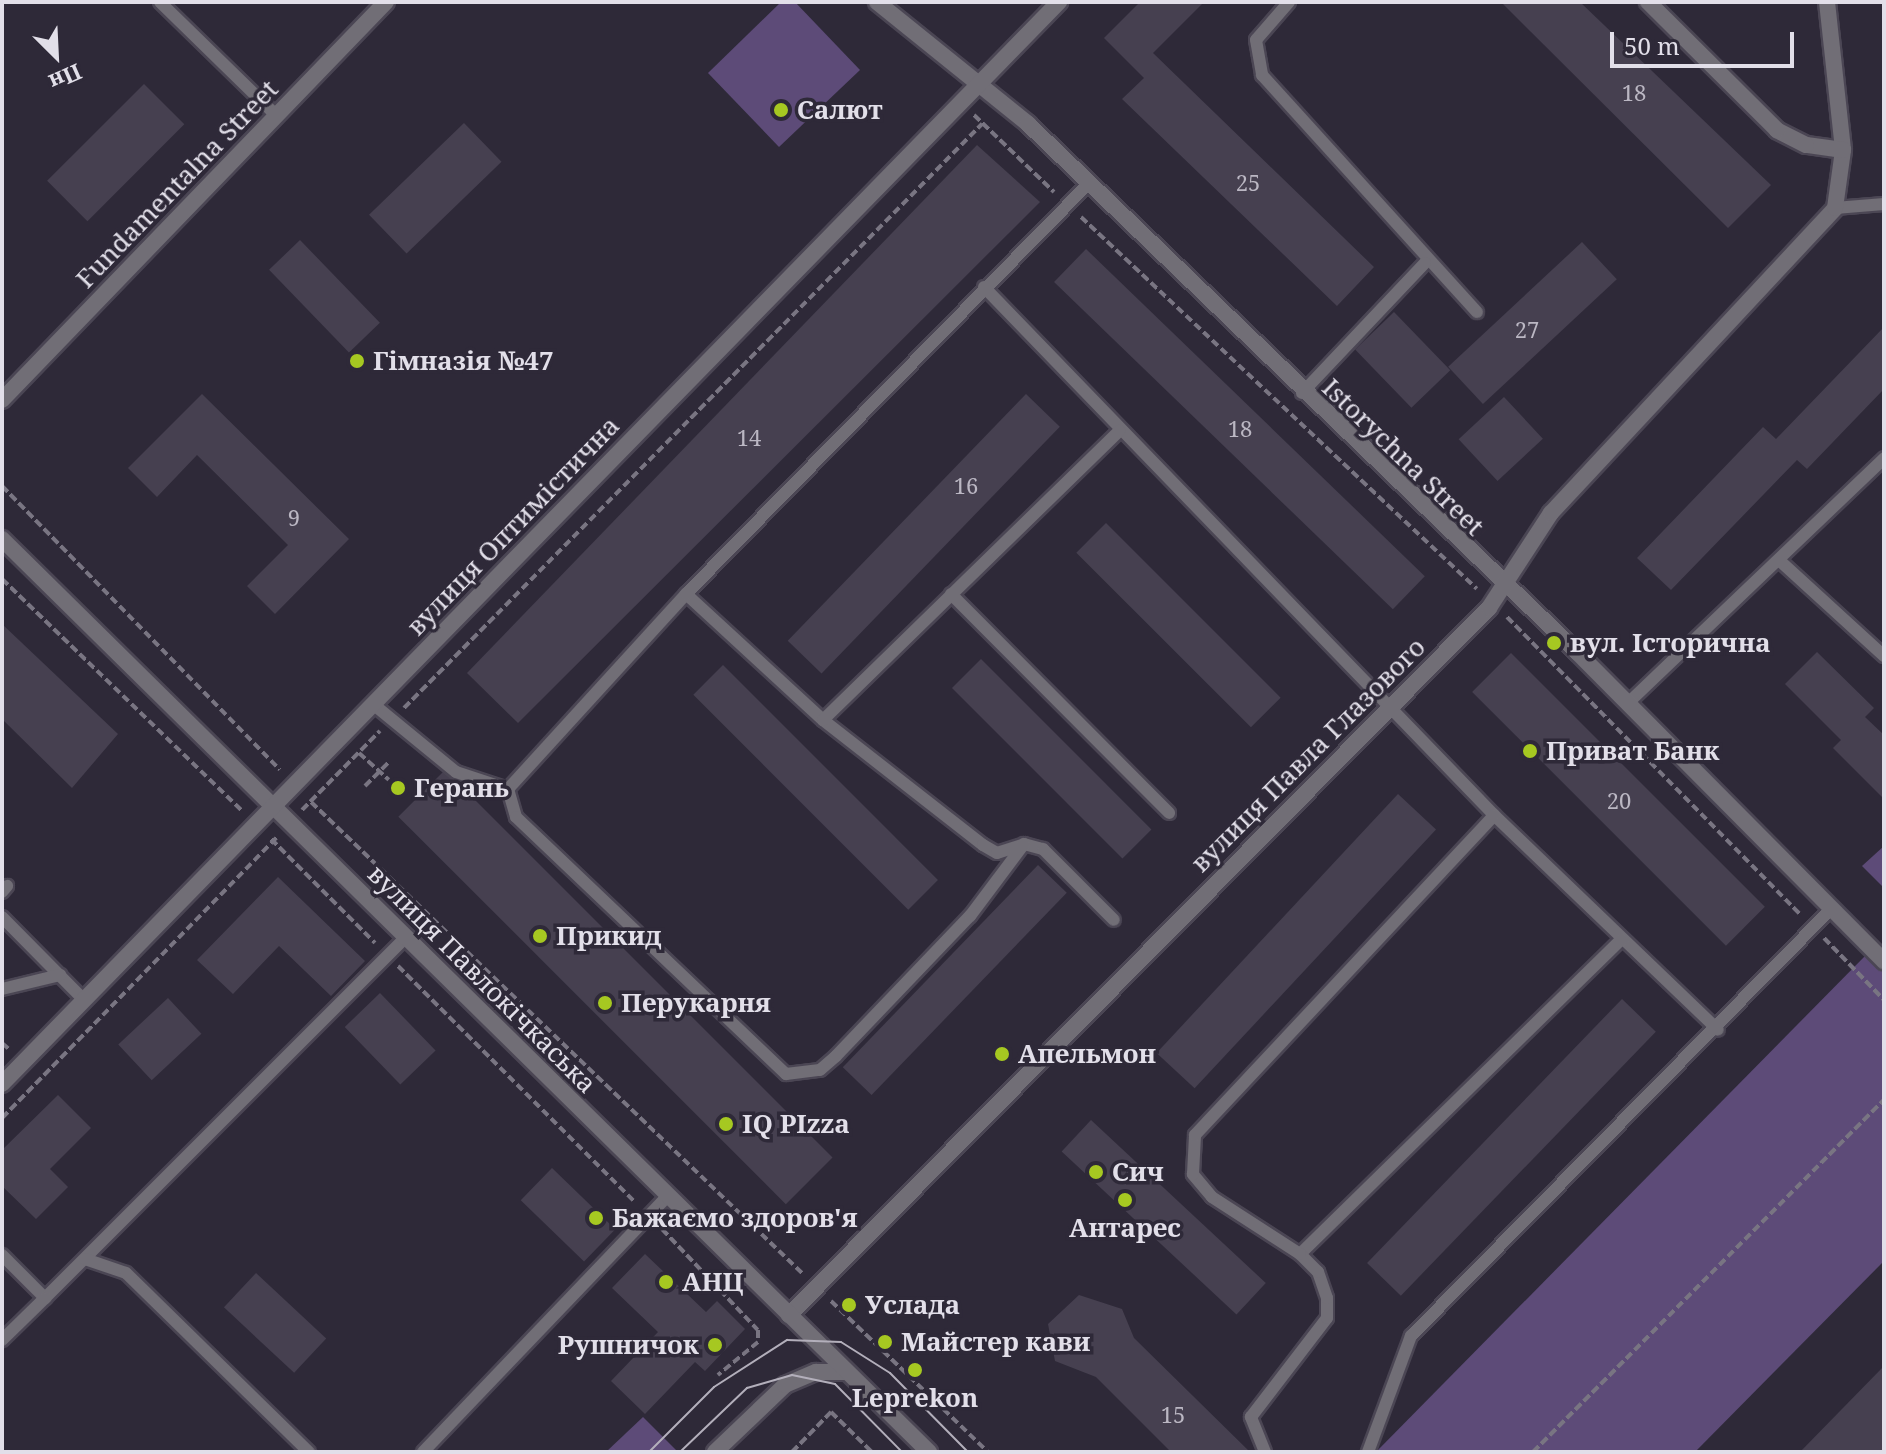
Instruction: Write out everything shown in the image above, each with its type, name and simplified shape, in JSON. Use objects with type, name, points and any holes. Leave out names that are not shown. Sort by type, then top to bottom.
[{"type":"street","name":"Fundamentalna Street","points":[[2,400],[386,2]]},
{"type":"street","name":"Istorychna Street","points":[[877,2],[974,87],[1015,112],[1302,393],[1627,704],[1884,961]]},
{"type":"street","name":"вулиця Оптимістична","points":[[2,1084],[84,1000],[249,818],[267,800],[295,784],[1059,2]]},
{"type":"street","points":[[1648,2],[1777,130],[1806,145],[1843,150]]},
{"type":"street","points":[[1827,2],[1843,150],[1835,208]]},
{"type":"street","name":"вулиця Павла Глазового","points":[[789,1315],[1392,707],[1506,587],[1551,513],[1835,208]]},
{"type":"street","name":"вулиця Павлокічкаська","points":[[2,539],[929,1452]]},
{"type":"street","points":[[715,1452],[785,1385],[816,1372],[846,1372]]},
{"type":"lane","points":[[160,2],[277,116]]},
{"type":"lane","points":[[1289,2],[1256,40],[1262,75],[1425,263],[1477,312]]},
{"type":"lane","points":[[508,789],[686,594],[1088,184]]},
{"type":"lane","points":[[1835,208],[1884,204]]},
{"type":"lane","points":[[1302,393],[1425,263]]},
{"type":"lane","points":[[984,287],[1119,431],[1392,707],[1494,815],[1718,1030]]},
{"type":"lane","points":[[823,720],[1119,431]]},
{"type":"lane","points":[[1627,704],[1780,561],[1884,458]]},
{"type":"lane","points":[[1780,561],[1884,656]]},
{"type":"lane","points":[[686,594],[823,720],[983,845],[997,853],[1024,844],[1043,849],[1114,920]]},
{"type":"lane","points":[[951,594],[1169,813]]},
{"type":"lane","points":[[373,704],[456,772],[508,789]]},
{"type":"lane","points":[[508,789],[516,817],[786,1074],[820,1070],[836,1056],[958,930],[1024,844]]},
{"type":"lane","points":[[1265,1452],[1251,1417],[1258,1399],[1327,1318],[1318,1272],[1300,1254],[1212,1197],[1193,1174],[1195,1135],[1494,815]]},
{"type":"lane","points":[[1368,1452],[1411,1336],[1718,1030],[1831,909]]},
{"type":"lane","points":[[2,917],[84,1000]]},
{"type":"lane","points":[[2,1340],[406,937]]},
{"type":"lane","points":[[1300,1254],[1622,939]]},
{"type":"lane","points":[[2,989],[60,975]]},
{"type":"lane","points":[[423,1452],[668,1196]]},
{"type":"lane","points":[[2,1255],[45,1298]]},
{"type":"lane","points":[[85,1259],[126,1273],[309,1452]]},
{"type":"path","points":[[2,1118],[311,801],[982,124],[1063,200]]},
{"type":"path","points":[[1075,211],[1479,591]]},
{"type":"path","points":[[2,486],[283,774],[267,800],[249,818],[233,823]]},
{"type":"path","points":[[2,579],[273,841],[649,1216],[758,1330],[758,1342],[718,1375]]},
{"type":"path","points":[[1502,613],[1884,1000]]},
{"type":"path","points":[[359,753],[389,780]]},
{"type":"path","points":[[365,786],[389,762]]},
{"type":"path","points":[[295,784],[988,1452]]},
{"type":"path","points":[[2,1061],[22,1041]]},
{"type":"path","points":[[1533,1452],[1884,1100]]},
{"type":"path","points":[[792,1452],[831,1412],[872,1452]]},
{"type":"shaded area","name":"Салют","points":[[781,2],[795,2],[860,70],[779,147],[708,73]]},
{"type":"shaded area","points":[[1884,846],[1884,888],[1862,866]]},
{"type":"shaded area","points":[[1866,955],[1884,973],[1884,1261],[1695,1452],[1376,1452]]},
{"type":"shaded area","points":[[643,1417],[678,1452],[606,1452]]},
{"type":"building","points":[[1140,2],[1204,2],[1153,53],[1374,267],[1337,306],[1122,99],[1144,78],[1104,38]]},
{"type":"building","points":[[1501,2],[1580,2],[1771,185],[1728,228]]},
{"type":"building","points":[[144,84],[184,124],[87,221],[47,181]]},
{"type":"building","points":[[464,123],[502,162],[407,254],[369,215]]},
{"type":"building","points":[[977,145],[1040,202],[518,723],[467,673]]},
{"type":"building","points":[[300,240],[380,323],[349,353],[269,270]]},
{"type":"building","points":[[1582,242],[1617,279],[1483,404],[1448,367]]},
{"type":"building","points":[[1086,249],[1425,576],[1393,609],[1054,282]]},
{"type":"building","points":[[1394,312],[1450,370],[1411,408],[1355,350]]},
{"type":"building","points":[[1884,327],[1884,389],[1807,469],[1797,460],[1671,590],[1637,558],[1763,427],[1776,439]]},
{"type":"building","points":[[202,394],[349,539],[275,614],[247,586],[288,545],[197,455],[157,497],[128,468]]},
{"type":"building","points":[[1026,394],[1060,427],[822,673],[788,641]]},
{"type":"building","points":[[1504,397],[1543,439],[1498,481],[1459,439]]},
{"type":"building","points":[[1106,523],[1281,698],[1251,727],[1076,553]]},
{"type":"building","points":[[2,624],[118,734],[72,788],[2,719]]},
{"type":"building","points":[[1817,652],[1874,708],[1865,717],[1884,735],[1884,799],[1833,748],[1841,740],[1785,684]]},
{"type":"building","points":[[1511,653],[1765,907],[1726,946],[1472,692]]},
{"type":"building","points":[[981,659],[1151,829],[1122,858],[952,688]]},
{"type":"building","points":[[723,665],[938,880],[908,910],[693,695]]},
{"type":"building","points":[[445,770],[832,1157],[786,1204],[398,817]]},
{"type":"building","points":[[1398,794],[1436,829],[1195,1088],[1157,1053]]},
{"type":"building","points":[[1038,865],[1067,893],[872,1095],[843,1067]]},
{"type":"building","points":[[278,877],[365,961],[331,996],[279,946],[233,994],[197,960]]},
{"type":"building","points":[[380,993],[436,1051],[400,1085],[345,1027]]},
{"type":"building","points":[[168,998],[201,1034],[152,1080],[118,1044]]},
{"type":"building","points":[[1622,999],[1656,1032],[1401,1296],[1367,1263]]},
{"type":"building","points":[[58,1095],[91,1128],[50,1169],[68,1187],[36,1219],[2,1186],[2,1150]]},
{"type":"building","points":[[1091,1120],[1266,1283],[1236,1314],[1062,1151]]},
{"type":"building","points":[[552,1168],[615,1229],[584,1262],[521,1200]]},
{"type":"building","points":[[645,1254],[706,1312],[717,1301],[745,1329],[705,1371],[695,1362],[645,1414],[611,1381],[658,1332],[612,1288]]},
{"type":"building","points":[[256,1273],[326,1338],[294,1373],[224,1307]]},
{"type":"building","points":[[1079,1295],[1122,1309],[1134,1338],[1250,1452],[1171,1452],[1096,1377],[1055,1361],[1048,1324]]},
{"type":"building","points":[[1884,1366],[1884,1452],[1800,1452]]},
{"type":"tram line","points":[[649,1452],[714,1387],[787,1340],[841,1342],[890,1373],[968,1452]]},
{"type":"tram line","points":[[680,1452],[747,1388],[792,1375],[835,1384],[902,1452]]},
{"type":"place","name":"Салют","points":[[781,110]]},
{"type":"place","name":"Гімназія №47","points":[[357,361]]},
{"type":"place","name":"вул. Історична","points":[[1554,643]]},
{"type":"place","name":"Приват Банк","points":[[1530,751]]},
{"type":"place","name":"Герань","points":[[398,788]]},
{"type":"place","name":"Прикид","points":[[540,936]]},
{"type":"place","name":"Перукарня","points":[[605,1003]]},
{"type":"place","name":"Апельмон","points":[[1002,1054]]},
{"type":"place","name":"IQ PIzza","points":[[726,1124]]},
{"type":"place","name":"Сич","points":[[1096,1172]]},
{"type":"place","name":"Антарес","points":[[1125,1200]]},
{"type":"place","name":"Бажаємо здоров'я","points":[[596,1218]]},
{"type":"place","name":"АНЦ","points":[[666,1282]]},
{"type":"place","name":"Услада","points":[[849,1305]]},
{"type":"place","name":"Майстер кави","points":[[885,1342]]},
{"type":"place","name":"Рушничок","points":[[715,1345]]},
{"type":"place","name":"Leprekon","points":[[915,1370]]}]
